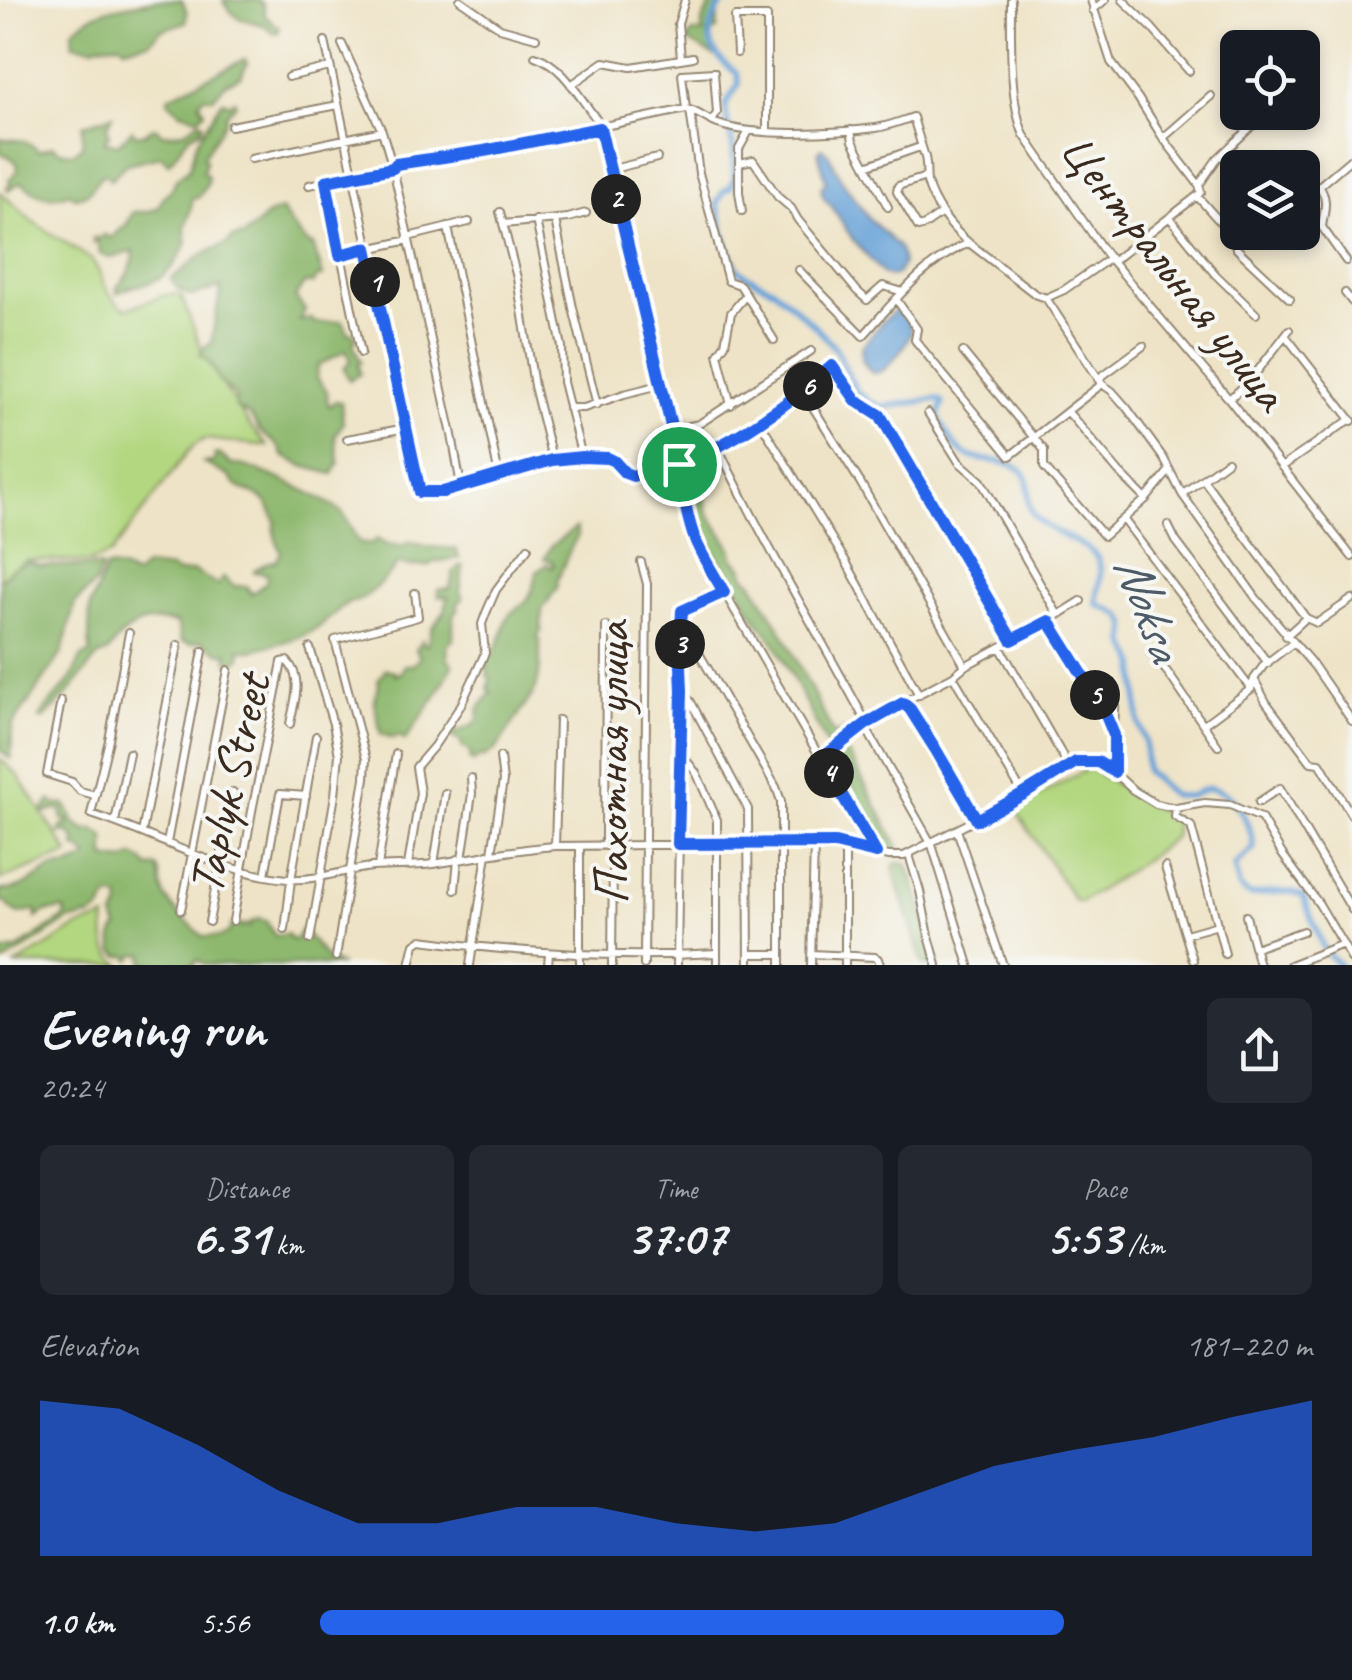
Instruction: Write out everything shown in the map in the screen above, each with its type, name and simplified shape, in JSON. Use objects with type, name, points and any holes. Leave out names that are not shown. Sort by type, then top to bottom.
[{"type":"street","points":[[681,58],[678,24],[685,0]]},
{"type":"street","name":"Центральная улица","points":[[1011,0],[1012,56],[1020,124],[1030,143],[1086,227],[1229,399],[1352,556]]},
{"type":"street","points":[[1046,298],[1112,260],[1201,192],[1200,185],[1111,62],[1090,0]]},
{"type":"street","points":[[1094,10],[1105,0]]},
{"type":"street","points":[[1123,0],[1189,70]]},
{"type":"street","points":[[465,1],[500,28],[536,38]]},
{"type":"street","points":[[737,53],[735,17],[766,16],[766,132]]},
{"type":"street","points":[[325,41],[420,492],[443,492],[552,460],[608,458],[633,476],[674,459],[679,464]]},
{"type":"street","points":[[342,44],[382,131],[393,168],[461,486]]},
{"type":"street","points":[[534,56],[558,70],[600,128],[695,538],[876,853]]},
{"type":"street","points":[[571,85],[604,62],[631,67],[694,57]]},
{"type":"street","points":[[288,77],[330,67]]},
{"type":"street","points":[[715,123],[714,72],[682,74],[699,174],[728,281],[740,285],[774,340]]},
{"type":"street","points":[[1163,138],[1211,96]]},
{"type":"street","points":[[232,126],[338,105]]},
{"type":"street","points":[[309,185],[393,168],[396,164],[484,151],[688,110],[715,123],[766,132],[879,128],[914,117],[931,195],[942,213],[969,243],[1046,298],[1100,382],[1127,408],[1164,460],[1182,494],[1352,721]]},
{"type":"street","points":[[742,210],[738,192],[740,144],[748,129]]},
{"type":"street","points":[[850,130],[888,207]]},
{"type":"street","points":[[1200,185],[1217,159],[1247,130]]},
{"type":"street","points":[[251,159],[382,131]]},
{"type":"street","points":[[866,166],[920,146]]},
{"type":"street","points":[[609,170],[657,158]]},
{"type":"street","points":[[1320,185],[1352,158]]},
{"type":"street","points":[[740,162],[752,160],[867,300],[883,286],[903,292]]},
{"type":"street","points":[[926,177],[898,186],[897,192],[918,227],[942,213]]},
{"type":"street","points":[[326,181],[360,352]]},
{"type":"street","points":[[1320,187],[1326,202],[1322,226],[1346,261]]},
{"type":"street","points":[[1197,196],[1220,222]]},
{"type":"street","points":[[500,212],[552,460]]},
{"type":"street","points":[[503,224],[586,213]]},
{"type":"street","points":[[1170,218],[1215,274],[1256,314]]},
{"type":"street","points":[[536,220],[562,347],[563,382],[582,457]]},
{"type":"street","points":[[554,220],[597,405]]},
{"type":"street","points":[[340,255],[469,222]]},
{"type":"street","points":[[448,227],[499,476]]},
{"type":"street","points":[[799,270],[863,336],[903,292],[946,254],[969,243]]},
{"type":"street","points":[[1238,250],[1290,299]]},
{"type":"street","points":[[1345,293],[1352,302]]},
{"type":"street","points":[[731,405],[718,354],[725,344],[731,313],[745,296]]},
{"type":"street","points":[[896,299],[917,329],[915,340],[1010,456],[1068,412],[1143,346]]},
{"type":"street","points":[[1229,399],[1250,380],[1287,332],[1352,419],[1283,466]]},
{"type":"street","points":[[672,430],[693,427],[811,352]]},
{"type":"street","points":[[963,352],[1044,450],[1044,467],[1104,536],[1170,471]]},
{"type":"street","points":[[679,464],[718,447],[760,420],[834,364],[856,400],[880,415],[1012,640]]},
{"type":"street","points":[[569,408],[597,405],[660,386]]},
{"type":"street","points":[[802,390],[860,482],[964,666]]},
{"type":"street","points":[[1068,412],[1146,498]]},
{"type":"street","points":[[928,413],[959,462],[981,482],[1058,616]]},
{"type":"street","points":[[760,420],[845,560],[919,695]]},
{"type":"street","points":[[347,439],[406,428]]},
{"type":"street","points":[[718,447],[752,519],[932,844],[969,965]]},
{"type":"street","points":[[1182,494],[1227,461]]},
{"type":"street","points":[[1203,479],[1306,618],[1317,623],[1352,599]]},
{"type":"street","points":[[1124,520],[1251,689]]},
{"type":"street","points":[[1168,525],[1268,662]]},
{"type":"street","points":[[408,866],[420,793],[416,767],[461,704],[485,653],[482,624],[486,613],[496,590],[528,548]]},
{"type":"street","name":"Пахотная улица","points":[[641,562],[647,584],[644,965]]},
{"type":"street","points":[[724,592],[682,611],[681,626],[781,801],[780,965]]},
{"type":"street","points":[[336,957],[366,759],[335,640],[418,617],[415,594]]},
{"type":"street","points":[[821,759],[866,724],[1081,600]]},
{"type":"street","points":[[1286,636],[1306,618]]},
{"type":"street","points":[[1049,621],[1102,706],[1114,735]]},
{"type":"street","points":[[606,626],[612,965]]},
{"type":"street","points":[[129,633],[91,814],[220,864],[291,880],[553,846],[814,843],[845,844],[876,853],[908,856],[1024,794],[1068,765],[1091,760],[1104,764],[1132,790],[1156,804],[1176,808],[1205,803],[1230,805],[1260,818],[1351,956]]},
{"type":"street","points":[[676,965],[680,641],[685,638]]},
{"type":"street","points":[[1204,724],[1251,689],[1268,662],[1293,643]]},
{"type":"street","points":[[142,833],[178,645]]},
{"type":"street","points":[[1000,647],[1068,765]]},
{"type":"street","points":[[310,648],[339,755],[310,940]]},
{"type":"street","points":[[166,843],[202,651]]},
{"type":"street","points":[[1150,654],[1168,673],[1218,746]]},
{"type":"street","name":"Taplyk Street","points":[[233,921],[282,662],[288,661],[298,681],[290,724]]},
{"type":"street","points":[[182,910],[228,670]]},
{"type":"street","points":[[953,676],[1024,794]]},
{"type":"street","points":[[1254,679],[1266,702],[1312,762],[1320,763],[1352,816]]},
{"type":"street","points":[[1114,772],[1116,690]]},
{"type":"street","points":[[682,691],[748,809],[749,965]]},
{"type":"street","points":[[61,701],[47,774],[95,795]]},
{"type":"street","points":[[903,703],[977,820]]},
{"type":"street","points":[[553,846],[559,720]]},
{"type":"street","points":[[285,930],[316,736]]},
{"type":"street","points":[[115,822],[129,752]]},
{"type":"street","points":[[378,866],[396,754]]},
{"type":"street","points":[[470,965],[503,781],[500,757]]},
{"type":"street","points":[[686,761],[697,774],[717,820],[717,965]]},
{"type":"street","points":[[455,890],[472,794],[471,778]]},
{"type":"street","points":[[1259,802],[1280,788],[1352,910]]},
{"type":"street","points":[[208,922],[232,792]]},
{"type":"street","points":[[434,864],[445,793]]},
{"type":"street","points":[[265,874],[280,794],[306,796]]},
{"type":"street","points":[[1176,808],[1175,817],[1191,826],[1225,954]]},
{"type":"street","points":[[957,830],[1003,965]]},
{"type":"street","points":[[811,965],[814,843]]},
{"type":"street","points":[[845,844],[845,965]]},
{"type":"street","points":[[580,846],[580,965]]},
{"type":"street","points":[[908,856],[937,965]]},
{"type":"street","points":[[1165,867],[1193,960]]},
{"type":"street","points":[[1246,916],[1259,965]]},
{"type":"street","points":[[1185,934],[1218,925]]},
{"type":"street","points":[[1255,948],[1304,932]]},
{"type":"street","points":[[410,965],[418,941],[580,955],[717,953]]},
{"type":"street","points":[[1290,965],[1343,944]]},
{"type":"street","points":[[548,965],[549,953]]},
{"type":"street","points":[[749,954],[781,954]]},
{"type":"street","points":[[811,954],[879,962]]},
{"type":"green space","points":[[154,0],[182,0],[186,22],[161,30],[150,42],[124,47],[121,43],[94,47],[73,44],[73,30],[93,15]]},
{"type":"green space","points":[[223,0],[258,0],[279,32],[235,16]]},
{"type":"green space","points":[[714,0],[727,0],[718,13],[717,30],[707,33],[713,55],[686,40],[693,33],[702,33],[702,21]]},
{"type":"green space","points":[[245,59],[241,76],[226,83],[213,98],[204,96],[199,102],[205,111],[199,118],[181,112],[168,101],[170,96]]},
{"type":"green space","points":[[223,100],[229,104],[234,100],[236,104],[226,114],[203,157],[207,185],[198,198],[192,198],[184,249],[172,268],[155,281],[117,293],[134,251],[111,258],[100,254],[93,238],[111,238],[127,224],[133,212],[158,208],[176,179],[189,169],[197,141]]},
{"type":"green space","points":[[113,115],[104,142],[118,144],[132,130],[136,135],[151,128],[162,134],[186,130],[198,121],[203,123],[169,163],[161,156],[126,164],[110,180],[106,173],[101,176],[81,196],[74,197],[69,192],[44,196],[21,182],[8,190],[9,180],[18,170],[17,163],[0,153],[0,138],[24,141],[39,151],[53,146],[73,153],[82,146],[83,125]]},
{"type":"green space","points":[[0,192],[32,221],[92,260],[107,290],[124,308],[167,295],[181,295],[204,356],[267,446],[205,439],[187,453],[111,554],[89,562],[27,560],[0,580]]},
{"type":"green space","points":[[281,210],[301,237],[313,245],[323,276],[314,283],[304,283],[295,297],[305,310],[300,321],[343,321],[356,339],[353,344],[361,362],[360,374],[349,380],[344,369],[351,360],[346,350],[318,366],[317,378],[327,391],[328,405],[341,402],[343,423],[335,436],[339,462],[333,474],[283,456],[252,418],[235,406],[236,396],[200,355],[211,344],[221,287],[191,296],[177,288],[172,279],[201,255],[232,238],[244,236],[268,215]]},
{"type":"green space","points":[[218,454],[230,464],[269,475],[331,505],[343,514],[362,544],[377,539],[402,546],[410,542],[456,549],[459,558],[429,566],[398,563],[373,590],[345,604],[316,629],[252,651],[240,649],[241,657],[236,662],[228,662],[228,653],[220,653],[201,641],[181,641],[177,623],[154,621],[136,625],[108,652],[97,657],[67,695],[40,719],[83,656],[91,654],[90,606],[106,568],[121,569],[135,576],[145,566],[179,573],[194,571],[217,585],[223,577],[234,586],[247,586],[251,594],[266,583],[268,574],[254,570],[276,561],[281,553],[276,523],[264,500],[204,463],[212,462]]},
{"type":"green space","points":[[692,461],[698,464],[707,511],[731,548],[733,558],[784,635],[833,733],[844,730],[846,736],[832,750],[775,643],[719,558],[701,538],[684,467]]},
{"type":"green space","points":[[576,528],[578,535],[558,586],[542,610],[541,632],[537,636],[540,668],[536,689],[497,748],[474,762],[460,741],[448,735],[452,729],[457,732],[478,720],[479,708],[491,693],[491,678],[487,676],[484,659],[497,648],[510,615],[529,597],[537,572],[547,564],[552,568],[554,565],[544,559],[552,545]]},
{"type":"green space","points":[[28,562],[40,566],[102,568],[95,584],[75,603],[62,653],[12,726],[11,759],[0,750],[0,580],[14,567]]},
{"type":"green space","points":[[463,566],[463,599],[453,614],[453,640],[447,645],[448,659],[453,665],[405,740],[381,734],[374,701],[378,681],[386,669],[396,675],[420,657],[416,649],[422,640],[427,645],[432,628],[445,611],[448,597],[438,596],[438,590],[450,589],[453,573]]},
{"type":"green space","points":[[842,747],[902,854],[889,854],[833,755]]},
{"type":"green space","points":[[0,759],[18,775],[69,854],[0,880]]},
{"type":"green space","points":[[1089,768],[1176,820],[1174,837],[1081,902],[1075,901],[1015,809]]},
{"type":"green space","points":[[50,800],[66,805],[75,823],[84,830],[94,830],[105,837],[105,858],[124,861],[134,856],[149,868],[157,867],[169,903],[203,937],[219,937],[229,933],[232,924],[249,927],[258,919],[266,921],[275,936],[287,934],[291,940],[304,931],[326,958],[342,965],[215,965],[197,960],[195,965],[143,965],[144,954],[134,955],[131,960],[114,952],[114,933],[118,928],[114,917],[120,907],[119,898],[109,897],[101,910],[89,918],[69,920],[0,965],[0,953],[17,949],[66,913],[63,909],[36,918],[36,910],[19,914],[7,902],[0,902],[0,890],[22,886],[54,868],[70,866],[88,857],[75,847],[76,841],[68,832],[59,833],[62,826],[69,824],[68,819],[62,818],[62,810],[45,813]]},
{"type":"green space","points":[[896,863],[907,864],[910,870],[936,965],[923,965],[893,868]]},
{"type":"green space","points":[[106,918],[106,944],[121,965],[16,965],[76,928]]},
{"type":"water","points":[[822,148],[869,218],[900,249],[903,264],[891,277],[884,275],[853,240],[824,198],[821,189],[826,181],[818,152]]},
{"type":"water","points":[[898,308],[910,324],[910,335],[889,365],[872,373],[863,362],[861,348]]},
{"type":"waterway","name":"Noksa","points":[[725,0],[713,21],[710,40],[718,57],[737,73],[739,84],[726,104],[734,177],[717,203],[727,246],[737,268],[775,290],[818,329],[836,349],[856,391],[870,402],[883,407],[937,399],[943,403],[938,416],[961,452],[976,459],[1010,464],[1023,472],[1034,515],[1092,552],[1100,569],[1097,604],[1122,615],[1127,625],[1126,642],[1136,663],[1146,771],[1173,796],[1190,796],[1210,788],[1229,797],[1246,821],[1254,848],[1234,866],[1239,886],[1251,895],[1293,892],[1303,896],[1325,952],[1340,965]]},
{"type":"route","points":[[679,464],[674,459],[633,476],[600,456],[552,460],[443,492],[420,492],[367,248],[340,255],[326,181],[370,174],[396,164],[600,128],[672,430],[679,464],[684,495],[692,529],[724,592],[682,611],[685,638],[680,641],[678,844],[835,843],[876,853],[821,759],[866,724],[903,703],[977,820],[1076,762],[1098,762],[1114,772],[1114,735],[1102,706],[1049,621],[1012,640],[880,415],[856,400],[832,366],[718,447],[679,464]]}]
